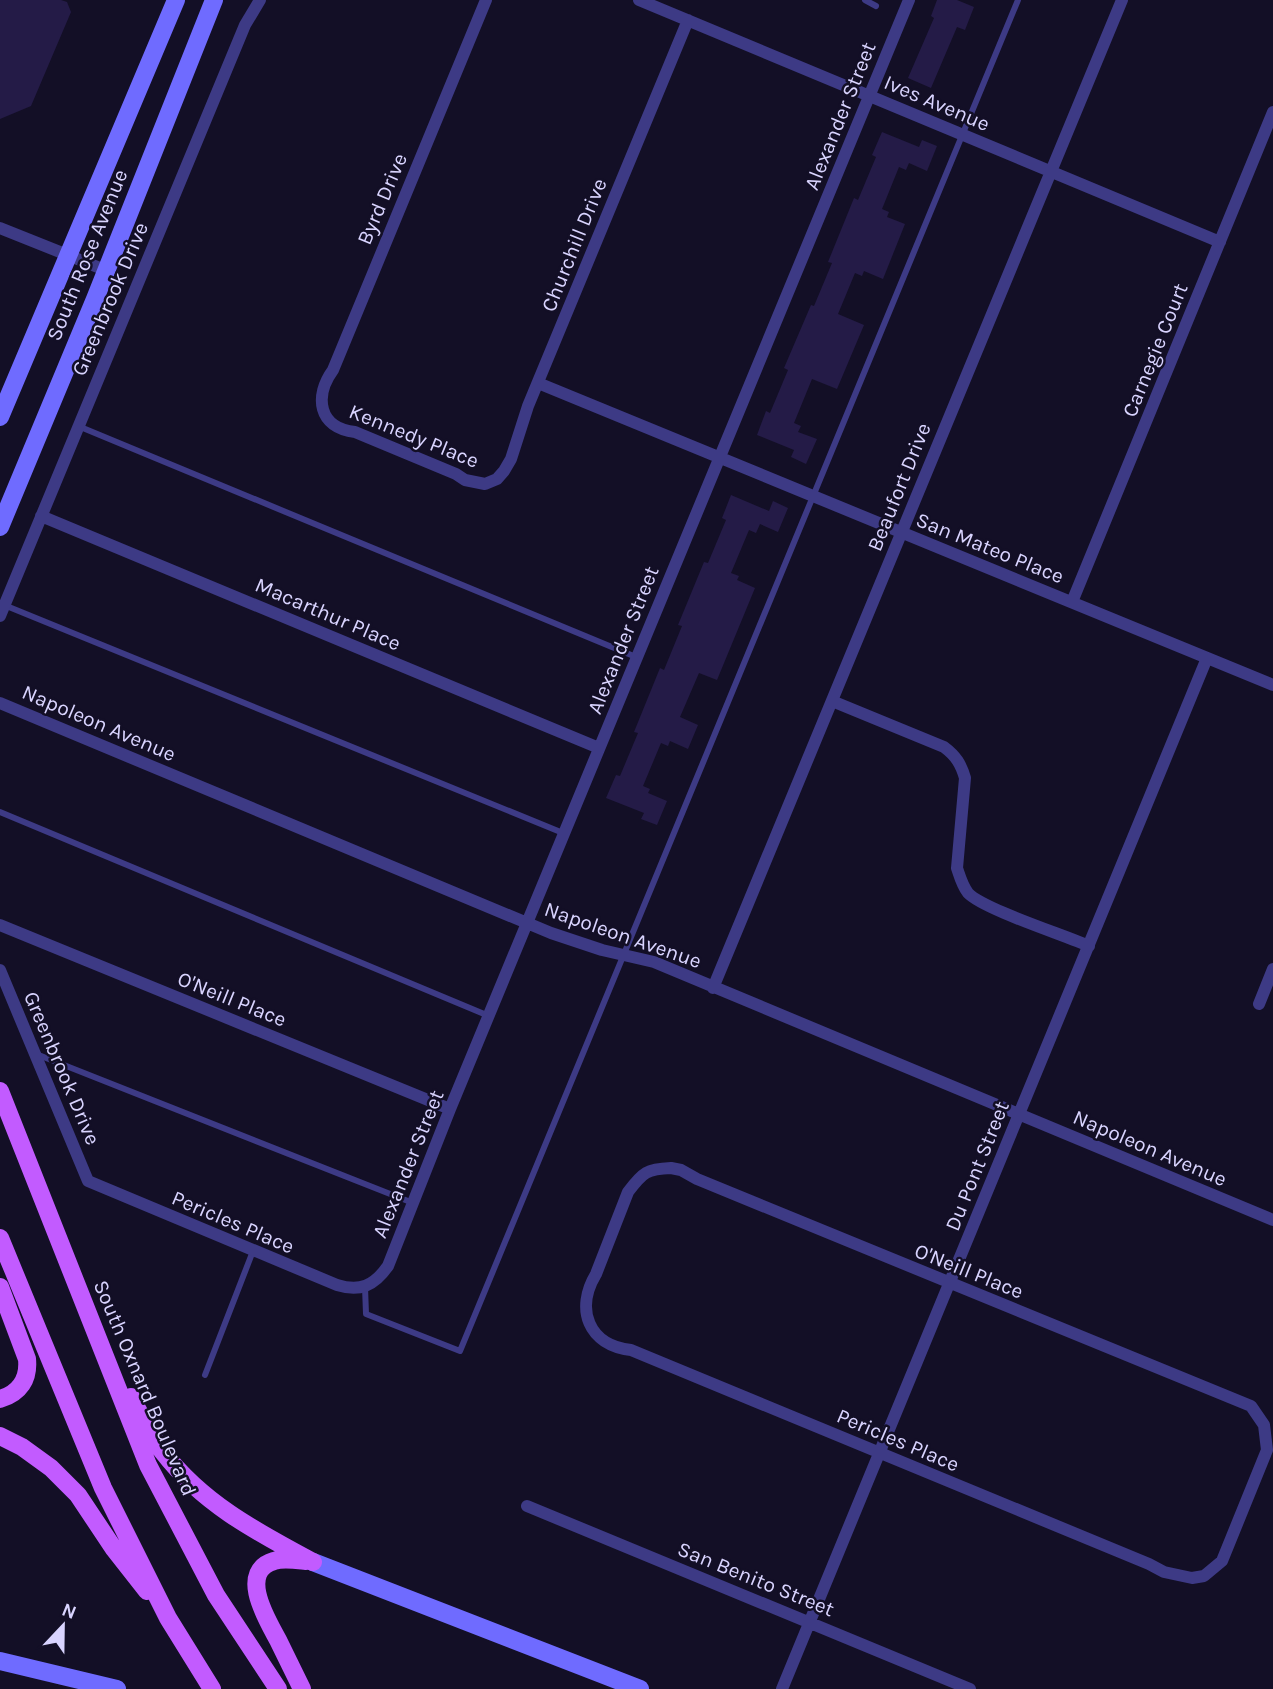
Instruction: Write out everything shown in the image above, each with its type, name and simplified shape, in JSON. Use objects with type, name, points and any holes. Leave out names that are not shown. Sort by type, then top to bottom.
[{"type":"main road","name":"South Rose Avenue","points":[[0,417],[176,0]]},
{"type":"main road","name":"South Rose Avenue","points":[[0,527],[214,0]]},
{"type":"main road","name":"South Oxnard Boulevard","points":[[0,1091],[148,1465],[216,1595],[278,1689]]},
{"type":"main road","points":[[0,1238],[103,1488],[168,1618],[212,1689]]},
{"type":"main road","points":[[0,1287],[28,1368],[21,1386],[0,1399]]},
{"type":"main road","points":[[92,1324],[161,1450],[182,1476],[228,1515],[313,1562],[640,1689]]},
{"type":"main road","points":[[0,1436],[22,1447],[51,1468],[78,1495],[114,1549],[168,1618]]},
{"type":"main road","points":[[302,1689],[262,1612],[256,1588],[258,1574],[274,1561],[313,1562]]},
{"type":"main road","points":[[0,1661],[117,1689]]},
{"type":"street","name":"Greenbrook Drive","points":[[2,610],[245,25],[260,0]]},
{"type":"street","name":"Byrd Drive","points":[[324,415],[322,388],[332,370],[486,0]]},
{"type":"street","name":"Ives Avenue","points":[[639,0],[1220,242]]},
{"type":"street","name":"Alexander Street","points":[[365,1287],[379,1279],[388,1266],[450,1109],[909,0]]},
{"type":"street","name":"Beaufort Drive","points":[[713,988],[1122,0]]},
{"type":"street","name":"Churchill Drive","points":[[493,481],[504,471],[511,459],[538,383],[688,20]]},
{"type":"street","name":"Carnegie Court","points":[[1072,602],[1273,112]]},
{"type":"street","points":[[0,228],[105,270]]},
{"type":"street","name":"San Mateo Place","points":[[538,383],[1273,685]]},
{"type":"street","name":"Kennedy Place","points":[[324,415],[339,429],[355,432],[474,484],[493,481]]},
{"type":"street","name":"Macarthur Place","points":[[41,516],[599,748]]},
{"type":"street","name":"Du Pont Street","points":[[782,1689],[1207,658]]},
{"type":"street","points":[[832,701],[944,747],[955,756],[961,764],[965,778],[957,868],[969,893],[989,906],[1089,946]]},
{"type":"street","name":"Napoleon Avenue","points":[[0,703],[551,933],[654,962],[1273,1220]]},
{"type":"street","name":"O'Neill Place","points":[[0,925],[450,1109]]},
{"type":"street","name":"Greenbrook Drive","points":[[0,970],[89,1181]]},
{"type":"street","points":[[1259,1004],[1273,970]]},
{"type":"street","name":"O'Neill Place","points":[[588,1320],[585,1299],[589,1286],[628,1192],[651,1169],[671,1167],[949,1284],[1241,1401],[1251,1406],[1264,1425],[1268,1439],[1263,1463],[1222,1561],[1204,1576]]},
{"type":"street","name":"Pericles Place","points":[[89,1181],[337,1286],[365,1287]]},
{"type":"street","name":"Pericles Place","points":[[588,1320],[600,1337],[611,1345],[631,1350],[1164,1572],[1192,1578],[1204,1576]]},
{"type":"street","name":"San Benito Street","points":[[527,1506],[970,1689]]},
{"type":"lane","points":[[865,0],[876,6]]},
{"type":"lane","points":[[365,1287],[366,1314],[460,1351],[1018,0]]},
{"type":"lane","points":[[78,426],[637,657]]},
{"type":"lane","points":[[2,610],[564,833]]},
{"type":"lane","points":[[0,811],[489,1016]]},
{"type":"lane","points":[[34,1053],[413,1203]]},
{"type":"lane","points":[[205,1375],[253,1251]]},
{"type":"building","points":[[0,0],[61,0],[67,2],[71,12],[31,106],[0,119]]},
{"type":"building","points":[[937,0],[957,0],[974,7],[965,30],[957,27],[931,88],[908,78],[934,18],[931,16]]},
{"type":"building","points":[[882,132],[919,147],[922,140],[937,146],[927,171],[909,163],[906,170],[899,167],[882,209],[889,212],[887,217],[905,224],[883,279],[864,271],[862,276],[855,273],[838,314],[864,325],[837,389],[812,379],[794,423],[801,426],[798,432],[817,439],[806,464],[791,457],[794,450],[757,435],[766,411],[770,413],[788,370],[784,368],[832,263],[828,262],[854,198],[858,200],[876,157],[872,155]]},
{"type":"building","points":[[731,495],[769,511],[773,501],[788,508],[778,532],[760,524],[756,533],[749,530],[731,573],[739,576],[737,580],[755,588],[717,680],[699,673],[680,717],[698,725],[688,749],[670,741],[668,746],[661,743],[643,786],[650,789],[648,793],[667,801],[657,825],[641,819],[644,813],[606,798],[616,775],[620,776],[638,733],[634,732],[660,668],[664,670],[682,626],[678,625],[704,562],[708,563],[726,520],[722,518]]}]
